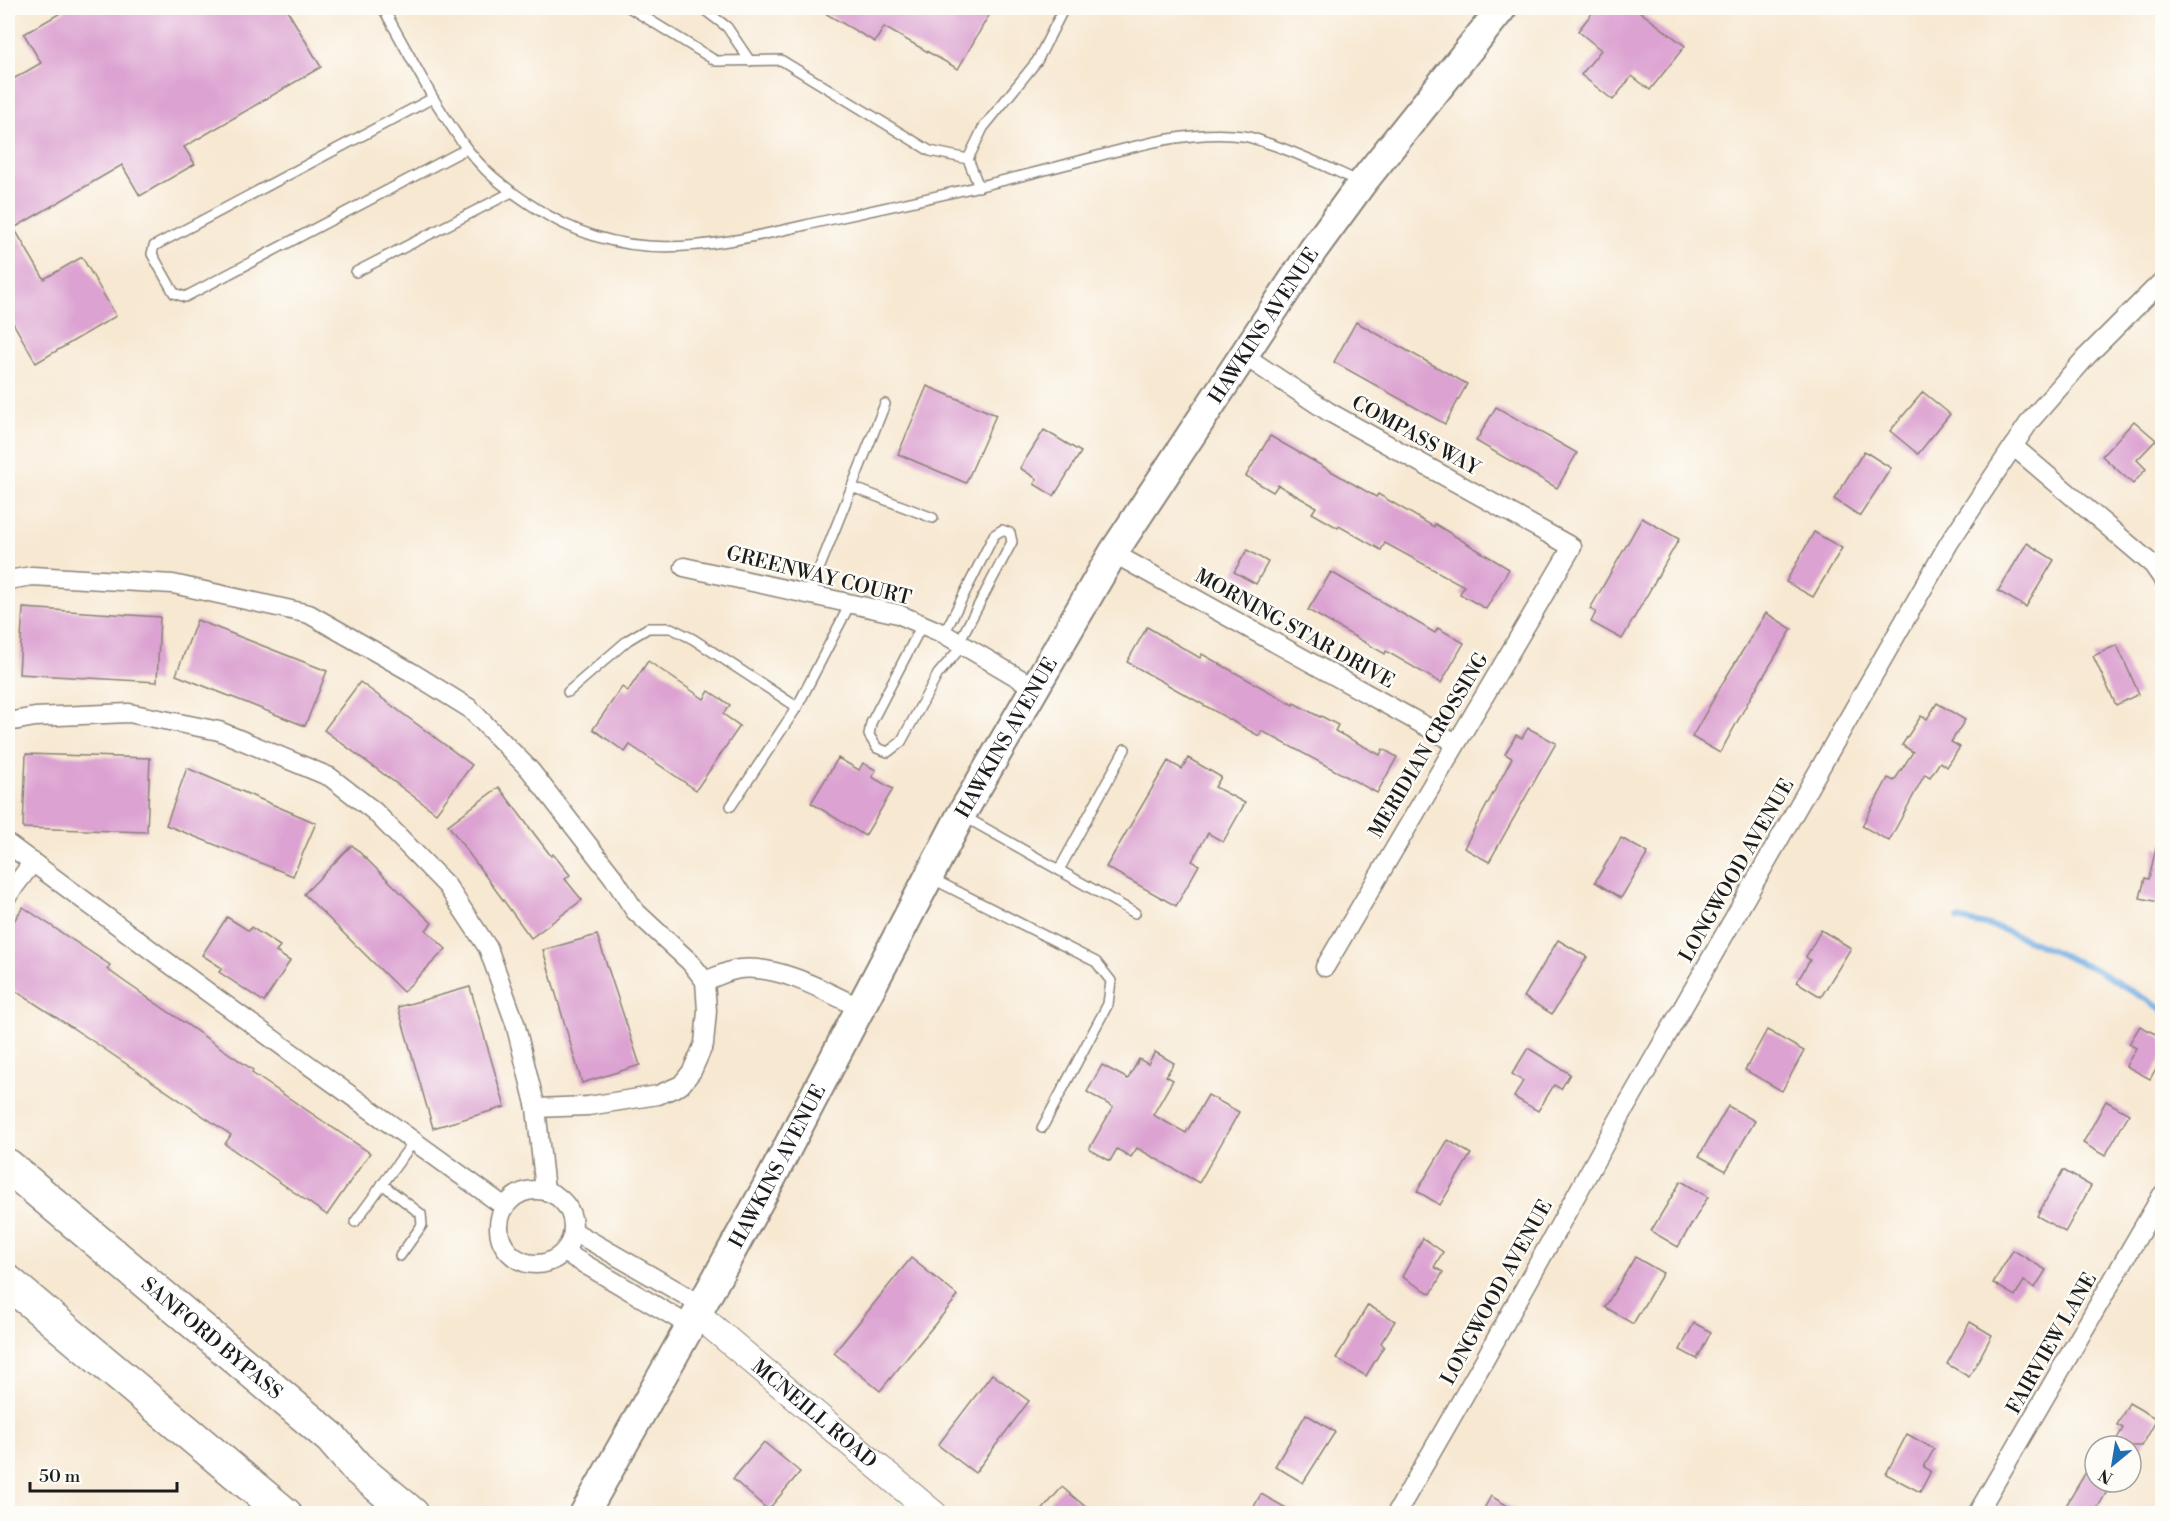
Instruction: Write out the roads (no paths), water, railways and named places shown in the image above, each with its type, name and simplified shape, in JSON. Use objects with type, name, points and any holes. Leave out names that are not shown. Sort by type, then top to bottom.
[{"type":"highway","name":"SANFORD BYPASS","points":[[8,1166],[331,1438],[357,1468],[412,1514]]},
{"type":"highway","points":[[8,1282],[285,1514]]},
{"type":"highway","points":[[161,1409],[270,1514]]},
{"type":"highway","points":[[331,1438],[372,1460],[437,1514]]},
{"type":"main road","name":"HAWKINS AVENUE","points":[[584,1514],[696,1315],[961,815],[1113,553],[1313,250],[1362,183],[1502,8]]},
{"type":"street","name":"LONGWOOD AVENUE","points":[[1396,1514],[1608,1138],[1950,543],[2030,421],[2087,356],[2163,281]]},
{"type":"street","name":"COMPASS WAY","points":[[1243,355],[1329,412],[1572,547]]},
{"type":"street","points":[[2013,446],[2153,565],[2163,578]]},
{"type":"street","name":"MERIDIAN CROSSING","points":[[1324,967],[1572,547]]},
{"type":"street","name":"MORNING STAR DRIVE","points":[[1113,553],[1456,743]]},
{"type":"street","name":"GREENWAY COURT","points":[[684,567],[898,615],[955,640],[1034,687]]},
{"type":"street","points":[[8,580],[32,576],[173,584],[309,614],[469,708],[530,770],[613,877],[635,910],[690,962],[705,981],[707,1011],[704,1044],[692,1071],[681,1085],[658,1095],[588,1106],[536,1108]]},
{"type":"street","points":[[8,722],[35,717],[129,714],[219,731],[330,777],[374,811],[447,886],[488,948],[515,1023],[536,1108],[545,1190]]},
{"type":"street","points":[[8,844],[505,1207]]},
{"type":"street","points":[[8,896],[33,862]]},
{"type":"street","points":[[705,981],[739,969],[765,969],[809,983],[860,1008]]},
{"type":"street","points":[[532,1189],[545,1190],[566,1204],[572,1216],[571,1242],[564,1252],[553,1260],[531,1264],[510,1254],[499,1233],[499,1222],[509,1201],[520,1193],[532,1189]]},
{"type":"street","name":"FAIRVIEW LANE","points":[[1977,1514],[2163,1195]]},
{"type":"street","points":[[573,1231],[696,1315]]},
{"type":"street","points":[[564,1252],[696,1315]]},
{"type":"street","name":"MCNEILL ROAD","points":[[696,1315],[934,1514]]},
{"type":"lane","points":[[383,8],[433,98],[466,148],[481,166],[512,192],[551,218],[592,237],[630,244],[670,248],[730,242],[979,188],[1146,144],[1204,134],[1244,136],[1293,151],[1362,183]]},
{"type":"lane","points":[[630,8],[716,61],[782,60],[930,151],[968,159]]},
{"type":"lane","points":[[702,8],[727,27],[750,61]]},
{"type":"lane","points":[[979,188],[968,159],[983,128],[1036,61],[1064,8]]},
{"type":"lane","points":[[433,98],[154,246],[152,254],[174,293],[185,297],[466,148]]},
{"type":"lane","points":[[356,272],[512,192]]},
{"type":"lane","points":[[809,594],[885,404]]},
{"type":"lane","points":[[852,486],[933,518]]},
{"type":"lane","points":[[922,625],[871,723],[869,735],[877,748],[888,752],[901,742],[955,640],[1012,542],[1010,533],[1002,530],[994,535],[955,640]]},
{"type":"lane","points":[[731,806],[797,707],[850,604]]},
{"type":"lane","points":[[568,692],[628,640],[648,628],[671,628],[693,639],[797,707]]},
{"type":"lane","points":[[1059,870],[1125,749]]},
{"type":"lane","points":[[961,815],[1135,913]]},
{"type":"lane","points":[[928,877],[1096,962],[1111,981],[1108,1004],[1042,1128]]},
{"type":"lane","points":[[355,1222],[414,1141]]},
{"type":"lane","points":[[382,1184],[421,1214],[422,1225],[400,1256]]},
{"type":"waterway","points":[[1958,919],[1999,928],[2095,969],[2162,1009]]}]
